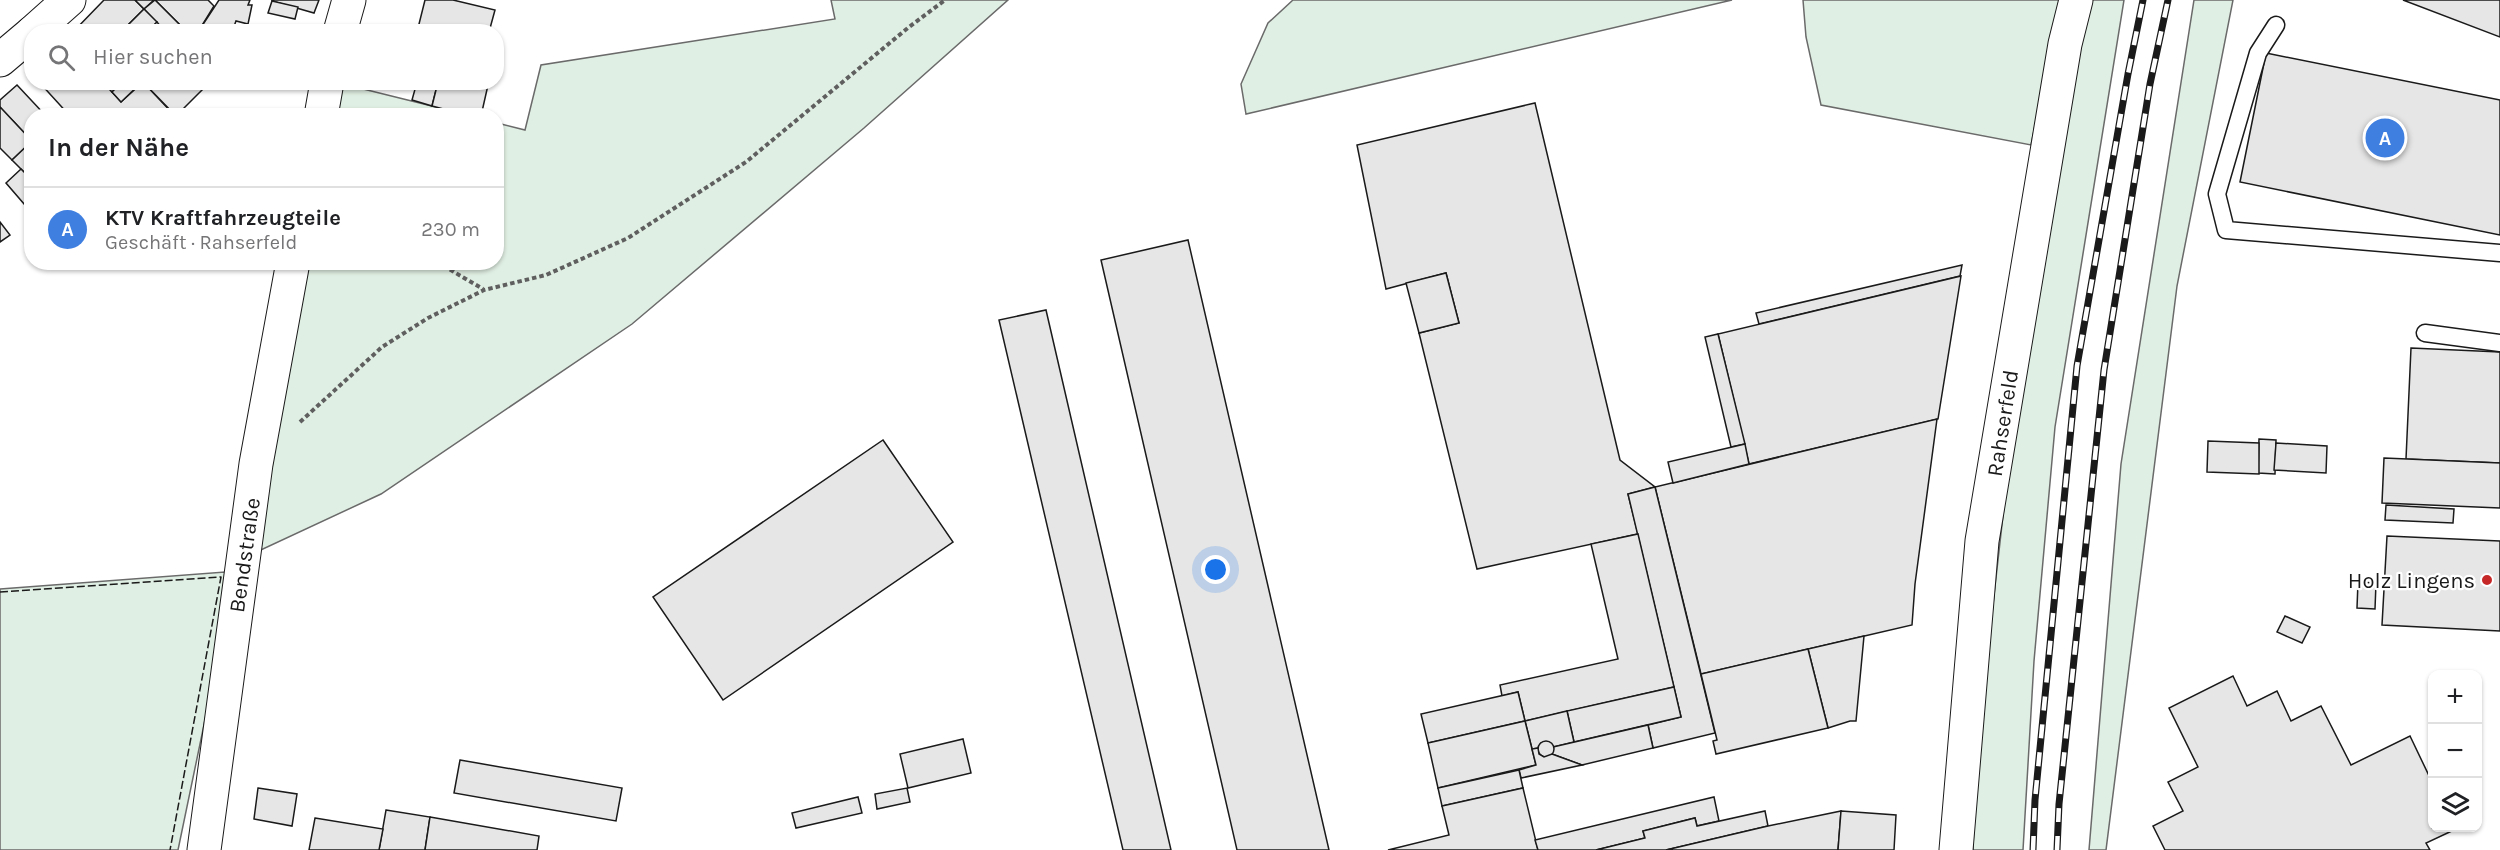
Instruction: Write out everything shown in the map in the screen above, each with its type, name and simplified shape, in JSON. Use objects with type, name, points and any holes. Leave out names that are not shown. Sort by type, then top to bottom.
[{"type":"street","points":[[41,24],[69,0]]},
{"type":"street","points":[[342,24],[349,0]]},
{"type":"street","name":"Rahserfeld","points":[[1956,850],[1982,541],[2065,44],[2076,0]]},
{"type":"street","points":[[0,60],[24,39]]},
{"type":"street","points":[[322,108],[326,90]]},
{"type":"street","name":"Bendstraße","points":[[204,850],[256,464],[292,270]]},
{"type":"lane","points":[[2276,25],[2258,53],[2217,194],[2226,230],[2500,253]]},
{"type":"lane","points":[[2425,333],[2500,343]]},
{"type":"path","points":[[296,426],[382,347],[428,318],[484,290],[546,274],[628,238],[746,162],[945,0]]},
{"type":"path","points":[[450,270],[484,290]]},
{"type":"green space","points":[[831,0],[1008,0],[864,128],[632,324],[381,494],[250,555],[301,270],[504,270],[504,125],[525,130],[541,65],[835,19]]},
{"type":"green space","points":[[1293,0],[1732,0],[1246,114],[1241,84],[1268,23]]},
{"type":"green space","points":[[1803,0],[2061,0],[2031,145],[1821,105],[1806,37]]},
{"type":"green space","points":[[2089,0],[2124,0],[2055,427],[2034,661],[2023,850],[1973,850],[1976,755],[2013,427]]},
{"type":"green space","points":[[2194,0],[2233,0],[2177,286],[2106,850],[2089,850],[2121,464]]},
{"type":"green space","points":[[337,90],[367,90],[440,108],[331,108]]},
{"type":"green space","points":[[225,572],[222,638],[178,850],[0,850],[0,589]]},
{"type":"building","points":[[104,0],[135,0],[144,9],[129,24],[81,24]]},
{"type":"building","points":[[135,0],[154,0],[144,9]]},
{"type":"building","points":[[155,0],[208,0],[214,6],[203,24],[179,24]]},
{"type":"building","points":[[155,0],[179,24],[158,24],[144,9]]},
{"type":"building","points":[[219,0],[250,0],[248,5],[252,5],[248,24],[236,21],[235,24],[203,24]]},
{"type":"building","points":[[272,0],[319,0],[314,13],[272,1]]},
{"type":"building","points":[[425,0],[453,0],[495,10],[491,24],[419,24]]},
{"type":"building","points":[[2403,0],[2500,0],[2500,37]]},
{"type":"building","points":[[272,1],[298,7],[295,19],[268,13]]},
{"type":"building","points":[[144,9],[157,22],[155,24],[129,24]]},
{"type":"building","points":[[2266,53],[2500,100],[2500,235],[2240,182]]},
{"type":"building","points":[[17,85],[39,108],[24,108],[24,132],[0,107],[0,100]]},
{"type":"building","points":[[46,90],[110,90],[121,102],[134,90],[151,90],[167,108],[63,108]]},
{"type":"building","points":[[114,90],[134,90],[121,102],[112,92]]},
{"type":"building","points":[[151,90],[202,90],[184,108],[168,108]]},
{"type":"building","points":[[415,90],[436,90],[432,106],[412,100]]},
{"type":"building","points":[[436,90],[487,90],[483,108],[432,106]]},
{"type":"building","points":[[1535,103],[1620,460],[1655,487],[1628,494],[1638,534],[1477,569],[1419,333],[1459,323],[1446,273],[1386,289],[1357,145]]},
{"type":"building","points":[[0,107],[24,132],[24,149],[12,160],[0,148]]},
{"type":"building","points":[[24,149],[24,172],[12,160]]},
{"type":"building","points":[[21,169],[24,172],[24,204],[6,183]]},
{"type":"building","points":[[0,222],[10,235],[0,242]]},
{"type":"building","points":[[1188,240],[1329,850],[1237,850],[1101,260]]},
{"type":"building","points":[[1962,265],[1960,276],[1759,324],[1756,313]]},
{"type":"building","points":[[1446,273],[1459,323],[1419,333],[1406,283]]},
{"type":"building","points":[[1961,276],[1938,419],[1749,464],[1718,334]]},
{"type":"building","points":[[1046,310],[1171,850],[1123,850],[999,320]]},
{"type":"building","points":[[1718,334],[1745,444],[1731,447],[1705,337]]},
{"type":"building","points":[[2411,348],[2500,352],[2500,463],[2406,459]]},
{"type":"building","points":[[1937,419],[1915,584],[1912,625],[1701,674],[1655,487]]},
{"type":"building","points":[[2259,439],[2276,440],[2275,474],[2258,473]]},
{"type":"building","points":[[883,440],[953,542],[723,700],[653,597]]},
{"type":"building","points":[[2208,441],[2259,443],[2259,474],[2207,472]]},
{"type":"building","points":[[2276,443],[2327,446],[2326,473],[2274,470]]},
{"type":"building","points":[[1745,444],[1749,464],[1673,483],[1668,462]]},
{"type":"building","points":[[2384,458],[2500,463],[2500,508],[2382,503]]},
{"type":"building","points":[[1655,487],[1715,733],[1653,748],[1648,725],[1681,717],[1628,494]]},
{"type":"building","points":[[2386,505],[2454,509],[2453,523],[2385,520]]},
{"type":"building","points":[[1638,534],[1674,687],[1525,721],[1518,692],[1502,696],[1500,685],[1618,659],[1591,544]]},
{"type":"building","points":[[2387,536],[2500,541],[2500,631],[2382,625]]},
{"type":"building","points":[[2358,582],[2376,583],[2375,609],[2357,608]]},
{"type":"building","points":[[2285,616],[2310,627],[2302,643],[2277,632]]},
{"type":"building","points":[[1864,636],[1856,721],[1828,728],[1808,649]]},
{"type":"building","points":[[1808,649],[1828,728],[1716,754],[1713,741],[1717,740],[1701,674]]},
{"type":"building","points":[[2233,676],[2247,706],[2277,691],[2291,721],[2321,706],[2351,765],[2410,736],[2428,774],[2428,832],[2450,832],[2426,843],[2430,850],[2165,850],[2153,826],[2183,811],[2168,782],[2198,767],[2169,708]]},
{"type":"building","points":[[1674,687],[1681,717],[1574,742],[1567,711]]},
{"type":"building","points":[[1518,692],[1525,721],[1428,743],[1421,714]]},
{"type":"building","points":[[1567,711],[1574,742],[1553,747],[1547,742],[1541,743],[1538,748],[1532,749],[1525,721]]},
{"type":"building","points":[[1525,721],[1536,765],[1438,788],[1428,743]]},
{"type":"building","points":[[1648,725],[1653,748],[1582,765],[1552,754],[1553,747]]},
{"type":"building","points":[[963,739],[971,773],[908,788],[900,754]]},
{"type":"building","points":[[1546,741],[1554,749],[1546,757],[1538,749]]},
{"type":"building","points":[[1538,748],[1539,754],[1544,757],[1552,754],[1582,765],[1521,778],[1519,770],[1536,765],[1532,749]]},
{"type":"building","points":[[460,760],[622,788],[616,821],[454,793]]},
{"type":"building","points":[[1519,770],[1523,788],[1442,806],[1438,788]]},
{"type":"building","points":[[258,788],[297,794],[292,826],[254,819]]},
{"type":"building","points":[[907,788],[910,802],[877,809],[875,794]]},
{"type":"building","points":[[1523,788],[1538,850],[1388,850],[1449,835],[1442,806]]},
{"type":"building","points":[[858,797],[862,813],[796,828],[792,813]]},
{"type":"building","points":[[1714,797],[1719,821],[1697,826],[1695,818],[1643,831],[1645,838],[1596,850],[1538,850],[1535,840]]},
{"type":"building","points":[[386,810],[430,817],[425,850],[379,850]]},
{"type":"building","points":[[1765,811],[1768,826],[1666,850],[1596,850],[1645,838],[1643,831],[1695,818],[1697,826]]},
{"type":"building","points":[[1841,811],[1838,850],[1666,850],[1768,826]]},
{"type":"building","points":[[1841,811],[1896,815],[1894,850],[1838,850]]},
{"type":"building","points":[[430,817],[539,836],[537,850],[425,850]]},
{"type":"building","points":[[315,818],[383,829],[379,850],[309,850]]},
{"type":"railway","points":[[2033,850],[2035,800],[2077,366],[2143,0]]},
{"type":"railway","points":[[2057,850],[2059,804],[2104,370],[2150,84],[2168,0]]},
{"type":"fence","points":[[0,592],[221,577],[170,850]]},
{"type":"place","name":"KTV Kraftfahrzeugteile","points":[[2385,138]]},
{"type":"place","name":"Holz Lingens","points":[[2487,580]]}]
